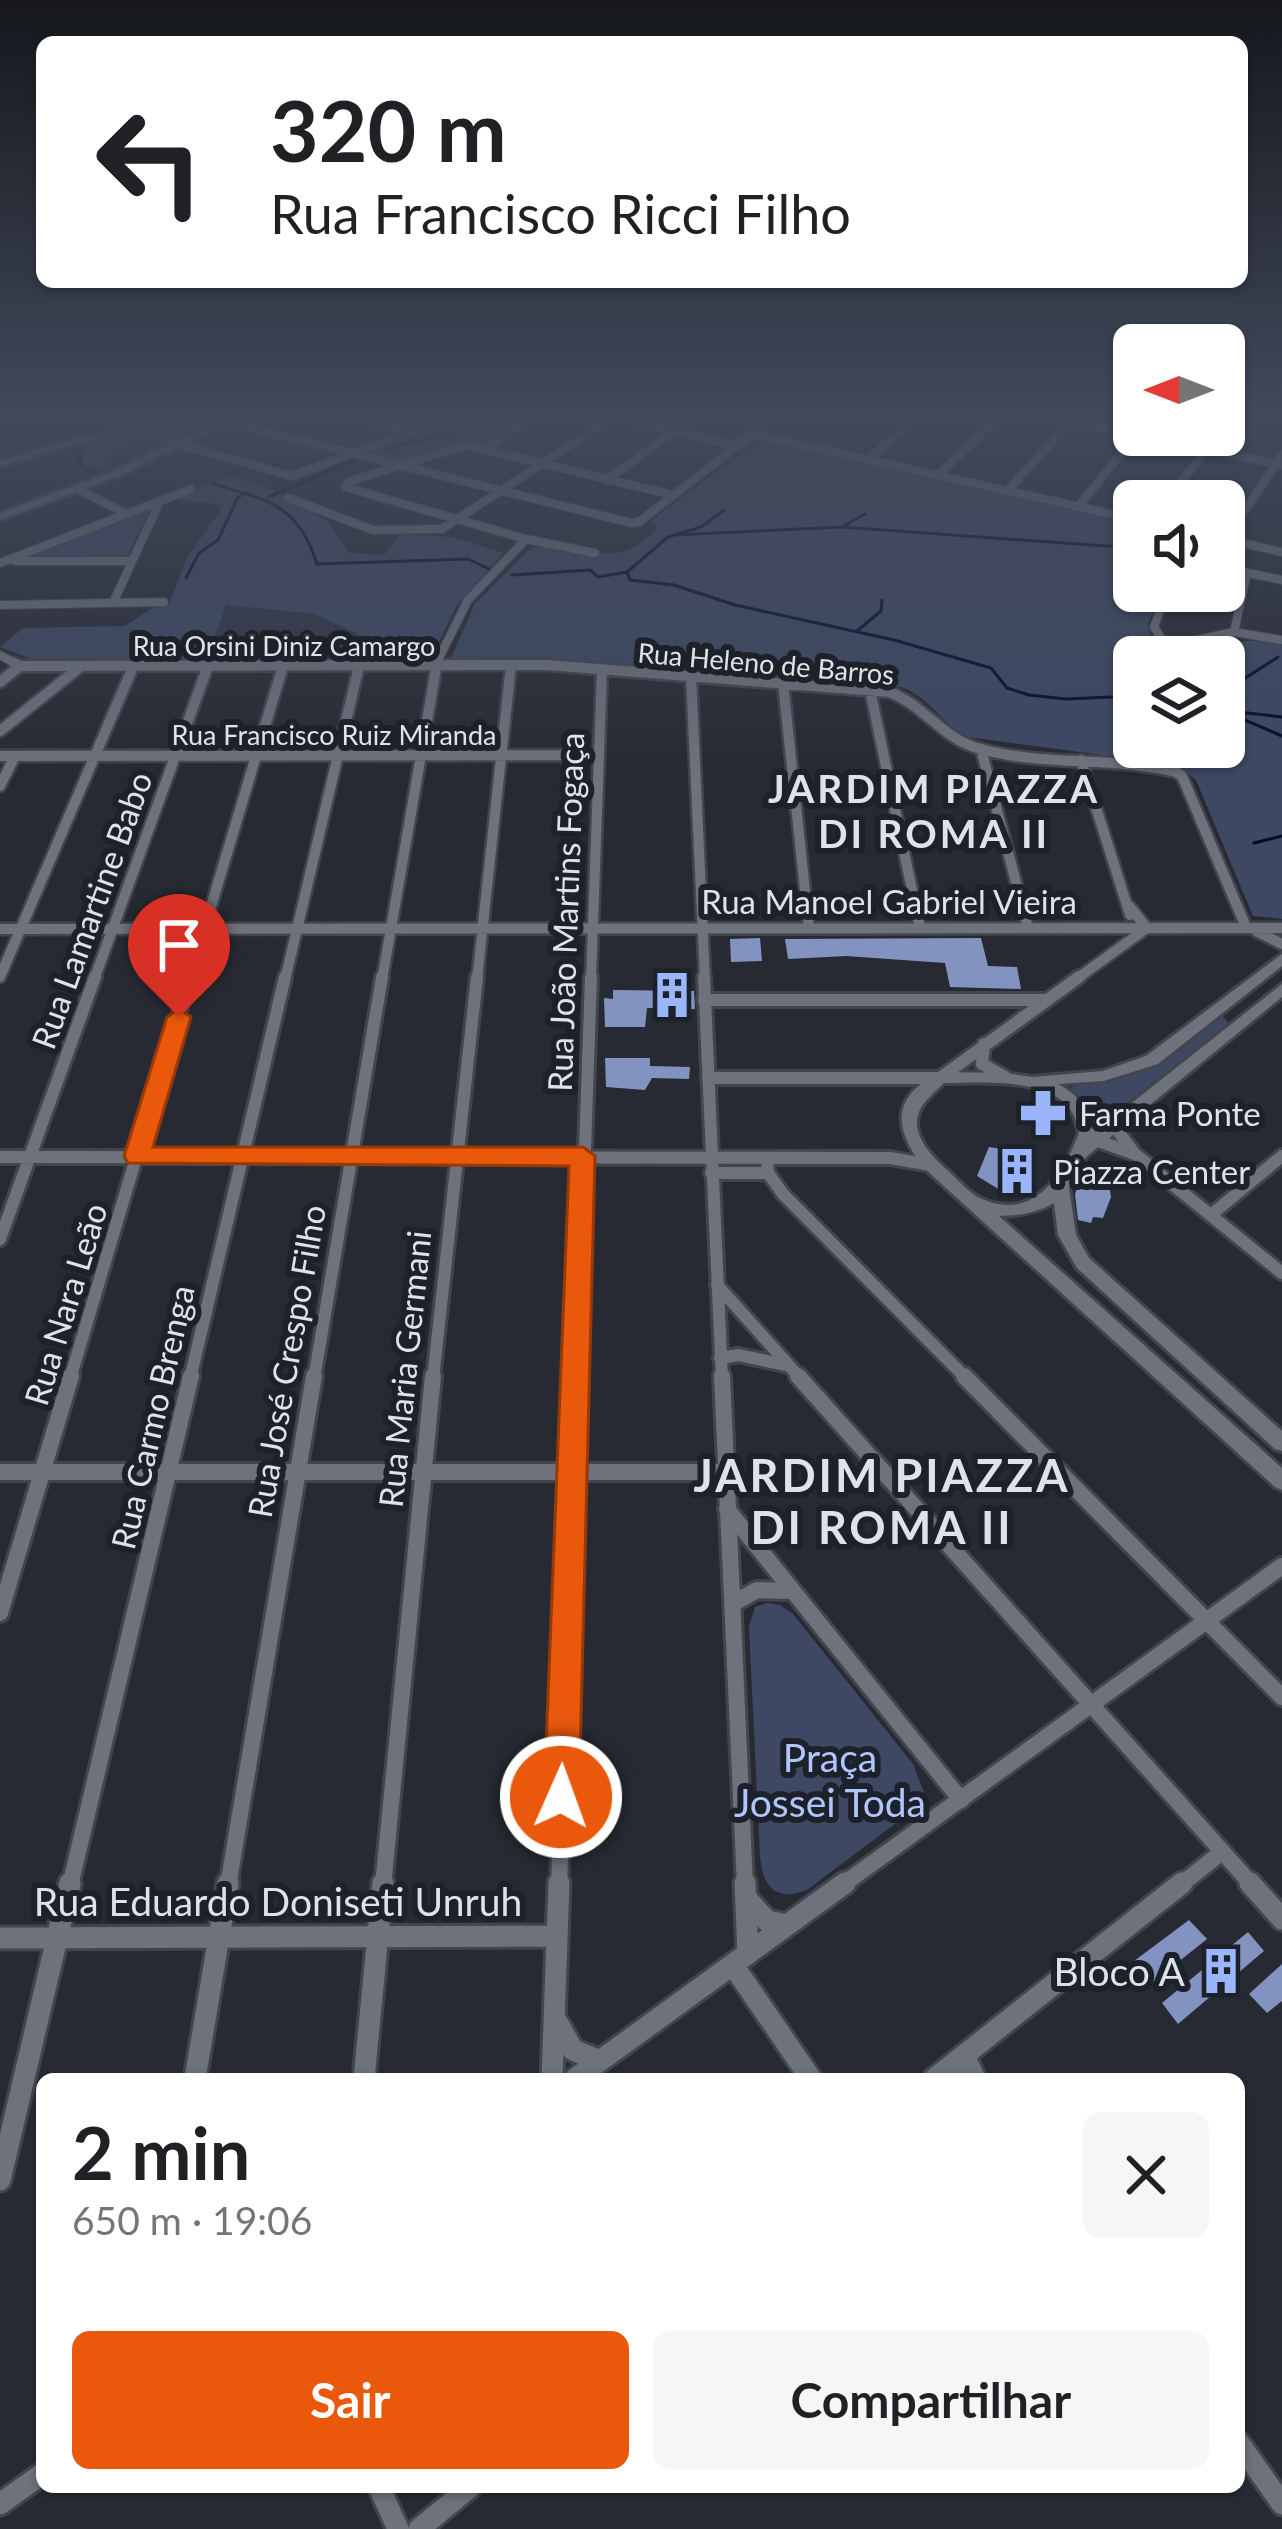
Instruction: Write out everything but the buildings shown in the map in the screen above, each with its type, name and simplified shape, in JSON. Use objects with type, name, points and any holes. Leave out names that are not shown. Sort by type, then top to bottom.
[{"type":"street","points":[[2,562],[73,535]]},
{"type":"street","points":[[113,603],[143,535]]},
{"type":"street","points":[[512,535],[595,553]]},
{"type":"street","name":"Rua José Crespo Filho","points":[[196,2073],[435,666],[468,600],[526,539]]},
{"type":"street","points":[[1245,544],[1282,552]]},
{"type":"street","points":[[2,562],[130,561]]},
{"type":"street","points":[[1234,632],[1247,573],[1282,580]]},
{"type":"street","points":[[0,604],[164,602]]},
{"type":"street","points":[[1159,612],[1156,636],[1183,643],[1234,632],[1282,640]]},
{"type":"street","points":[[0,655],[20,666],[0,682]]},
{"type":"street","name":"Rua Maria Germani","points":[[364,2073],[423,1472],[511,665]]},
{"type":"street","name":"Rua Orsini Diniz Camargo","points":[[20,666],[548,665]]},
{"type":"street","name":"Rua Heleno de Barros","points":[[548,665],[889,692],[915,701],[947,735],[981,749],[1176,772],[1182,776],[1246,927]]},
{"type":"street","name":"Rua Nara Leão","points":[[0,1612],[283,666]]},
{"type":"street","name":"Rua Carmo Brenga","points":[[0,2180],[359,666]]},
{"type":"street","points":[[0,731],[80,667]]},
{"type":"street","points":[[0,977],[133,667]]},
{"type":"street","name":"Rua Lamartine Babo","points":[[0,1239],[208,667]]},
{"type":"street","name":"Rua João Martins Fogaça","points":[[551,2073],[602,670]]},
{"type":"street","points":[[691,676],[746,1898],[740,1959],[808,2073]]},
{"type":"street","points":[[783,683],[809,928]]},
{"type":"street","points":[[870,690],[920,928]]},
{"type":"street","points":[[879,718],[889,692]]},
{"type":"street","points":[[981,749],[1028,928]]},
{"type":"street","name":"Rua Francisco Ruiz Miranda","points":[[0,756],[597,755]]},
{"type":"street","points":[[0,786],[15,756]]},
{"type":"street","points":[[1081,760],[1130,907],[1130,928],[1108,952]]},
{"type":"street","points":[[1130,907],[1147,928],[940,1078],[914,1101],[907,1119],[913,1140],[931,1165],[1282,1481]]},
{"type":"street","name":"Rua Manoel Gabriel Vieira","points":[[1246,927],[1282,944]]},
{"type":"street","points":[[1085,928],[1104,940],[1108,952]]},
{"type":"street","name":"Rua Manoel Gabriel Vieira","points":[[0,929],[1282,928]]},
{"type":"street","points":[[708,1078],[1027,1080],[1104,1076],[1152,1060],[1282,959]]},
{"type":"street","points":[[1078,1155],[1282,989]]},
{"type":"street","points":[[704,1000],[1046,1000]]},
{"type":"street","points":[[984,1000],[1000,1013],[1004,1029]]},
{"type":"street","points":[[978,1205],[1028,1210],[1060,1187],[1087,1133],[1081,1112],[1063,1094],[991,1073],[980,1058],[984,1044]]},
{"type":"street","points":[[892,1078],[914,1101]]},
{"type":"street","points":[[1114,1126],[1135,1154],[1282,1273]]},
{"type":"street","points":[[890,1158],[913,1140]]},
{"type":"street","points":[[1096,1140],[1135,1154]]},
{"type":"street","points":[[0,1156],[583,1156],[711,1165],[890,1158],[931,1165]]},
{"type":"street","points":[[1211,1215],[1282,1156]]},
{"type":"street","points":[[768,1165],[782,1194],[1282,1697]]},
{"type":"street","points":[[1060,1187],[1067,1234],[1083,1263],[1282,1443]]},
{"type":"street","points":[[717,1286],[1282,1919]]},
{"type":"street","points":[[718,1322],[742,1327],[764,1340]]},
{"type":"street","points":[[720,1358],[739,1355],[785,1365]]},
{"type":"street","points":[[0,1472],[726,1472]]},
{"type":"street","points":[[728,1509],[961,1800]]},
{"type":"street","points":[[583,2073],[1282,1566]]},
{"type":"street","points":[[732,1604],[757,1590],[791,1591]]},
{"type":"street","points":[[942,2073],[1222,1852]]},
{"type":"street","points":[[746,1898],[767,1921],[780,1928],[787,1925]]},
{"type":"street","name":"Rua Eduardo Doniseti Unruh","points":[[0,1938],[556,1936]]},
{"type":"street","points":[[554,2011],[560,2032],[573,2050],[600,2061]]},
{"type":"street","points":[[960,2073],[964,2055]]},
{"type":"street","points":[[964,2055],[972,2073]]},
{"type":"street","points":[[1245,2452],[1282,2504]]},
{"type":"street","points":[[0,2504],[36,2478]]},
{"type":"street","points":[[383,2493],[398,2529]]},
{"type":"street","points":[[419,2529],[463,2493]]},
{"type":"shaded area","points":[[226,605],[314,614],[417,661],[206,661]]},
{"type":"green space","points":[[83,535],[138,535],[128,555],[31,555]]},
{"type":"green space","points":[[203,535],[337,535],[349,553],[384,555],[399,535],[452,537],[504,553],[457,605],[430,660],[417,661],[314,614],[226,605],[206,661],[37,661],[0,647],[23,628],[125,626],[154,607],[169,604],[187,558]]},
{"type":"green space","points":[[649,535],[1113,535],[1113,612],[1153,612],[1150,636],[1113,636],[1113,756],[968,737],[901,687],[450,660],[475,604],[531,548],[598,553],[628,550]]},
{"type":"green space","points":[[1245,641],[1282,643],[1282,919],[1253,916],[1196,780],[1181,768],[1245,768]]},
{"type":"green space","points":[[1222,1015],[1229,1024],[1111,1115],[1096,1121],[1089,1107],[1067,1088],[1158,1065]]},
{"type":"green space","name":"Praça Jossei Toda","points":[[767,1603],[793,1614],[913,1764],[924,1792],[912,1811],[807,1890],[787,1894],[768,1884],[760,1856],[749,1627],[755,1607]]},
{"type":"waterway","points":[[186,578],[199,553],[220,535]]},
{"type":"waterway","points":[[304,535],[317,564],[468,559],[489,569]]},
{"type":"waterway","points":[[627,572],[675,535]]},
{"type":"waterway","points":[[954,535],[1113,546]]},
{"type":"waterway","points":[[512,575],[590,570],[598,577],[627,572]]},
{"type":"waterway","points":[[627,572],[630,580],[674,585],[735,605],[894,640],[991,668],[1007,688],[1029,695],[1113,697]]},
{"type":"waterway","points":[[857,631],[881,611],[882,600]]},
{"type":"waterway","points":[[1245,678],[1278,657]]},
{"type":"waterway","points":[[1245,713],[1282,717]]},
{"type":"waterway","points":[[1245,720],[1282,736]]},
{"type":"waterway","points":[[1254,843],[1282,836]]},
{"type":"place","name":"ㅤ","points":[[672,995]]},
{"type":"place","name":"Farma Ponte","points":[[1043,1113]]},
{"type":"place","name":"Piazza Center","points":[[1017,1171]]},
{"type":"place","name":"Bloco A","points":[[1221,1971]]},
{"type":"district","name":"JARDIM PIAZZA DI ROMA II","points":[[934,810]]},
{"type":"district","name":"JARDIM PIAZZA DI ROMA II","points":[[882,1501]]},
{"type":"route","points":[[179,1017],[137,1156],[583,1156],[561,1797]]}]
